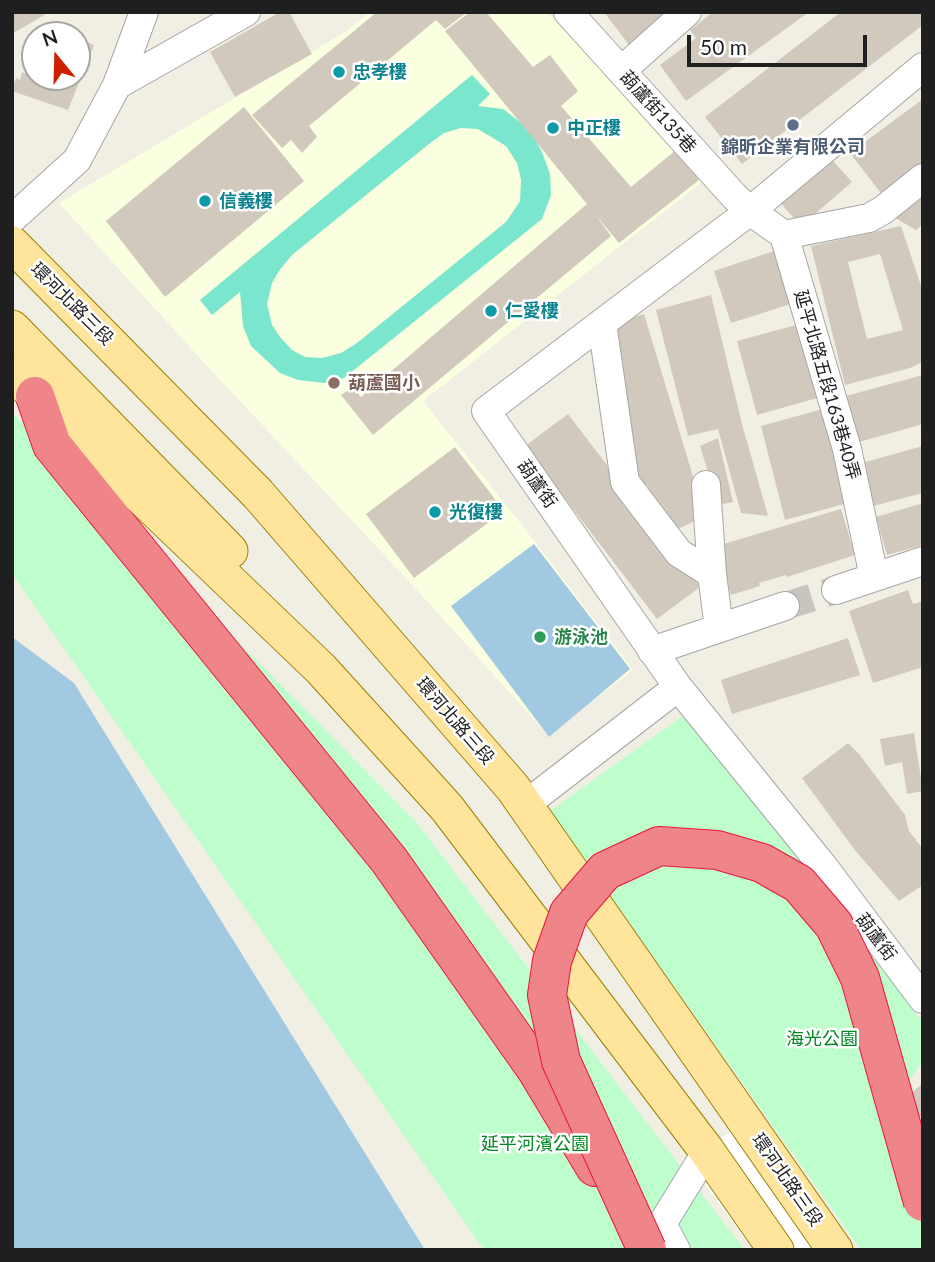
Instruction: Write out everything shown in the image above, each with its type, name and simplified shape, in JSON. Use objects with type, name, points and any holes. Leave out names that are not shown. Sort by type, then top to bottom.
[{"type":"highway","points":[[24,384],[52,445],[396,871],[536,1069],[646,1250]]},
{"type":"highway","points":[[646,1250],[561,1060],[547,995],[552,961],[569,913],[605,871],[659,846],[717,850],[762,863],[799,884],[834,925],[860,978],[923,1202]]},
{"type":"main road","name":"環河北路三段","points":[[12,244],[258,494],[504,778],[835,1250]]},
{"type":"main road","points":[[12,328],[295,617],[321,669]]},
{"type":"main road","points":[[24,384],[321,669],[447,807],[707,1150],[776,1250]]},
{"type":"street","points":[[117,85],[246,12]]},
{"type":"street","name":"葫蘆街135巷","points":[[568,12],[750,211]]},
{"type":"street","points":[[621,71],[687,12]]},
{"type":"street","points":[[12,219],[77,160],[117,85],[144,13]]},
{"type":"street","name":"葫蘆街","points":[[923,67],[750,211],[496,403],[652,651],[823,866],[923,999]]},
{"type":"street","points":[[750,211],[784,235],[869,218],[923,178]]},
{"type":"street","name":"延平北路五段163巷40弄","points":[[784,235],[847,449],[874,577]]},
{"type":"street","points":[[602,323],[625,482],[671,542],[712,574]]},
{"type":"street","points":[[706,485],[719,628]]},
{"type":"street","points":[[836,590],[923,561]]},
{"type":"street","points":[[652,651],[785,606]]},
{"type":"street","points":[[525,805],[678,687]]},
{"type":"street","points":[[676,1250],[662,1224],[707,1150]]},
{"type":"shaded area","name":"葫蘆國小","points":[[370,12],[546,12],[707,178],[423,401],[633,670],[548,735],[59,203],[345,32]]},
{"type":"green space","points":[[472,75],[490,94],[478,106],[503,109],[529,129],[542,152],[550,174],[551,195],[542,219],[344,378],[324,383],[298,380],[280,373],[251,346],[243,326],[240,292],[212,315],[200,300]],"holes":[[[461,128],[478,129],[506,146],[517,163],[521,180],[520,201],[506,222],[357,343],[341,353],[322,358],[305,357],[292,350],[272,325],[267,304],[272,283],[292,255],[444,133]]]},
{"type":"green space","name":"延平河濱公園","points":[[12,412],[416,822],[745,1250],[484,1250],[12,574]]},
{"type":"green space","name":"海光公園","points":[[688,712],[923,1023],[923,1060],[881,1123],[923,1158],[923,1250],[861,1250],[550,811]]},
{"type":"water","name":"游泳池","points":[[534,544],[630,669],[549,737],[451,606]]},
{"type":"water","points":[[12,637],[74,683],[425,1250],[12,1250]]},
{"type":"pier","points":[[758,1114],[855,1250],[753,1250],[687,1160]]},
{"type":"building","points":[[12,12],[43,12],[44,15],[34,21],[21,21],[21,29],[12,34]]},
{"type":"building","points":[[280,12],[289,12],[312,54],[235,97],[210,52]]},
{"type":"building","name":"忠孝樓","points":[[377,12],[467,12],[445,29],[436,20],[309,126],[317,137],[302,153],[291,140],[282,148],[252,115]]},
{"type":"building","points":[[470,12],[486,12],[533,67],[550,55],[578,91],[561,106],[631,187],[676,150],[699,180],[619,243],[595,214],[611,236],[373,435],[341,395],[353,387],[361,397],[587,204],[445,31]]},
{"type":"building","points":[[604,12],[673,12],[629,45]]},
{"type":"building","points":[[713,12],[809,12],[686,101],[660,65],[696,38],[690,30]]},
{"type":"building","points":[[841,12],[923,12],[923,25],[742,164],[705,117]]},
{"type":"building","points":[[21,76],[21,91],[76,91],[68,110],[12,91],[16,78],[20,80]]},
{"type":"building","points":[[923,99],[923,173],[887,201],[850,153]]},
{"type":"building","name":"信義樓","points":[[244,107],[304,181],[165,297],[106,221]]},
{"type":"building","points":[[827,154],[852,182],[801,226],[777,199]]},
{"type":"building","points":[[923,183],[923,224],[916,230],[885,212]]},
{"type":"building","points":[[901,226],[923,292],[923,362],[845,385],[811,246]],"holes":[[[880,254],[903,330],[867,339],[848,262]]]},
{"type":"building","points":[[780,249],[797,302],[731,323],[714,271]]},
{"type":"building","points":[[711,295],[742,424],[768,516],[741,513],[718,429],[688,436],[656,310]]},
{"type":"building","points":[[644,314],[705,516],[672,532],[647,485],[635,487],[615,361],[622,359],[612,324]]},
{"type":"building","points":[[803,323],[824,396],[757,415],[737,341]]},
{"type":"building","points":[[923,375],[923,424],[859,442],[846,396]]},
{"type":"building","points":[[823,409],[848,503],[785,520],[761,426]]},
{"type":"building","points":[[568,414],[700,587],[657,619],[525,446]]},
{"type":"building","points":[[718,438],[733,502],[718,505],[700,446]]},
{"type":"building","points":[[923,446],[923,493],[873,506],[862,463]]},
{"type":"building","name":"光復樓","points":[[455,447],[504,511],[414,578],[366,514]]},
{"type":"building","points":[[923,503],[923,545],[887,555],[876,517]]},
{"type":"building","points":[[841,509],[855,555],[759,583],[760,586],[731,595],[717,546]]},
{"type":"building","points":[[908,590],[913,604],[923,601],[923,667],[873,683],[849,611]]},
{"type":"building","points":[[848,638],[860,675],[732,714],[721,680]]},
{"type":"building","points":[[914,733],[923,791],[907,794],[902,762],[885,766],[880,739]]},
{"type":"building","points":[[848,743],[905,815],[909,831],[923,849],[923,885],[899,901],[854,849],[802,778]]},
{"type":"building","points":[[923,1083],[923,1120],[904,1100]]},
{"type":"tunnel","points":[[785,606],[836,590]]},
{"type":"place","name":"忠孝樓","points":[[339,72]]},
{"type":"place","name":"錦昕企業有限公司","points":[[793,125]]},
{"type":"place","name":"中正樓","points":[[553,128]]},
{"type":"place","name":"信義樓","points":[[205,201]]},
{"type":"place","name":"仁愛樓","points":[[491,311]]},
{"type":"place","name":"葫蘆國小","points":[[334,383]]},
{"type":"place","name":"光復樓","points":[[435,512]]},
{"type":"place","name":"游泳池","points":[[540,637]]}]
